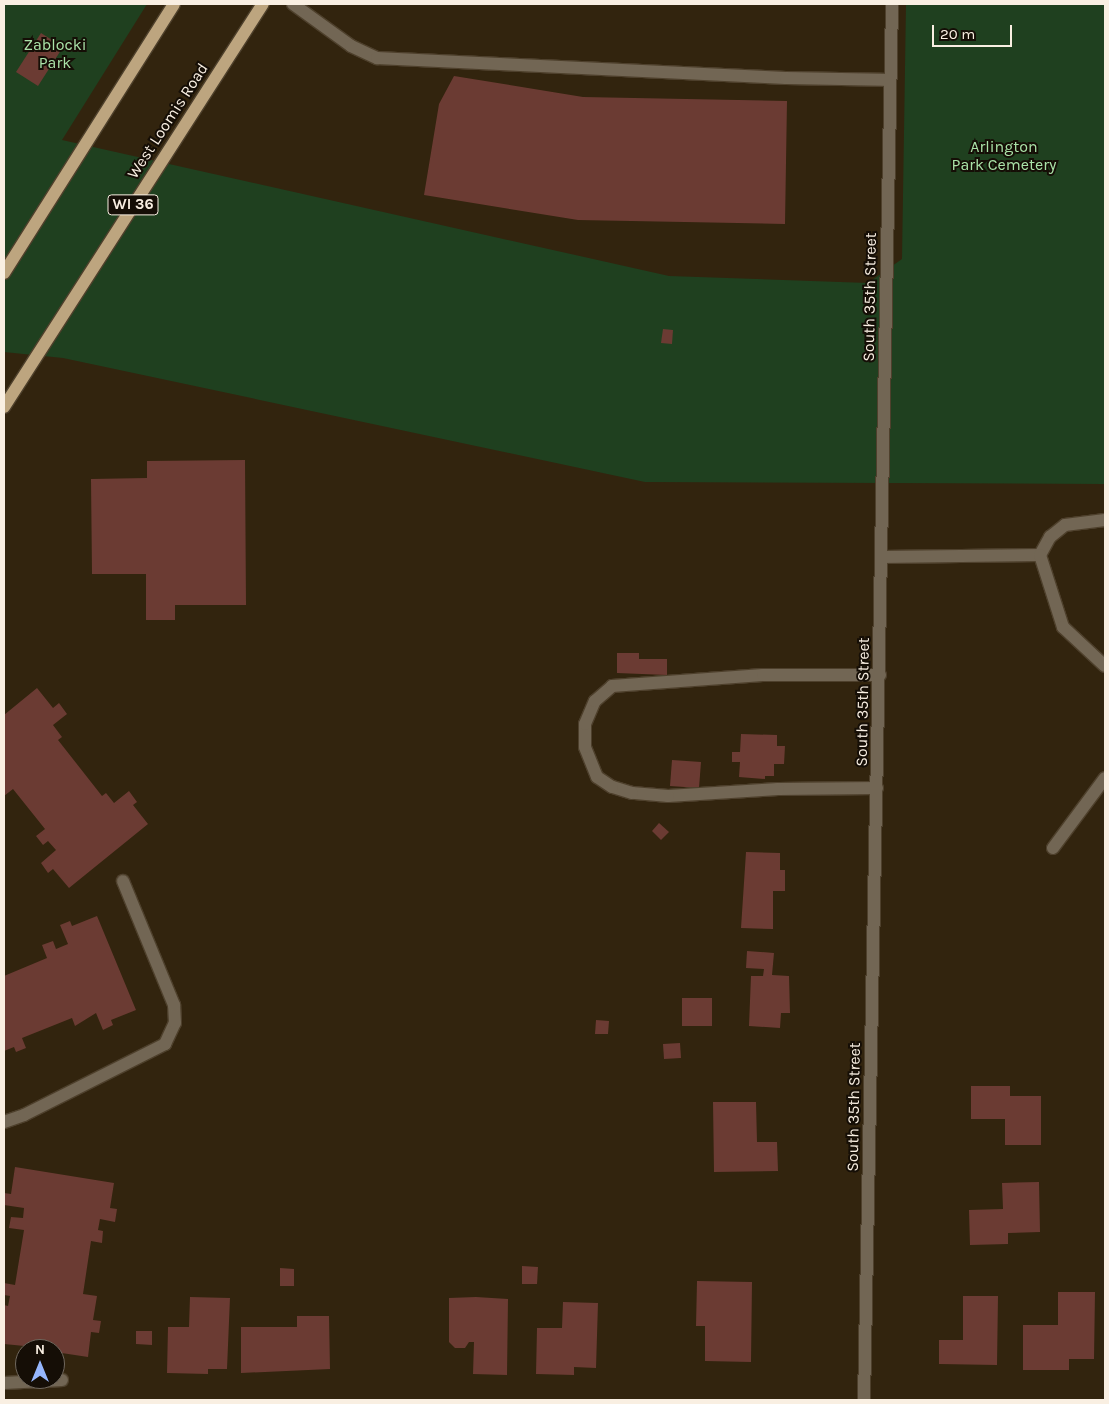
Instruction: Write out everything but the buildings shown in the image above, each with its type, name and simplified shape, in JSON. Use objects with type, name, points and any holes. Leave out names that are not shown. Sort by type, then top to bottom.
[{"type":"main road","points":[[4,273],[174,4]]},
{"type":"main road","name":"West Loomis Road","points":[[4,407],[263,4]]},
{"type":"street","points":[[294,4],[351,46],[377,58],[786,78],[890,80]]},
{"type":"street","name":"South 35th Street","points":[[864,1400],[892,4]]},
{"type":"street","points":[[1104,662],[1063,627],[1040,555],[1050,536],[1065,525],[1105,520]]},
{"type":"street","points":[[882,557],[1040,555]]},
{"type":"street","points":[[877,788],[778,789],[668,796],[632,793],[612,787],[598,777],[585,746],[585,724],[594,701],[612,686],[763,676],[880,675]]},
{"type":"street","points":[[1053,848],[1105,778]]},
{"type":"street","points":[[4,1122],[24,1116],[166,1044],[175,1023],[174,1005],[123,881]]},
{"type":"green space","points":[[4,4],[147,4],[62,140],[669,276],[868,283],[902,259],[906,4],[1105,4],[1105,484],[645,482],[63,358],[4,352]]},
{"type":"park label","name":"Zablocki Park","points":[[55,54]]},
{"type":"park label","name":"Arlington Park Cemetery","points":[[1004,156]]}]
